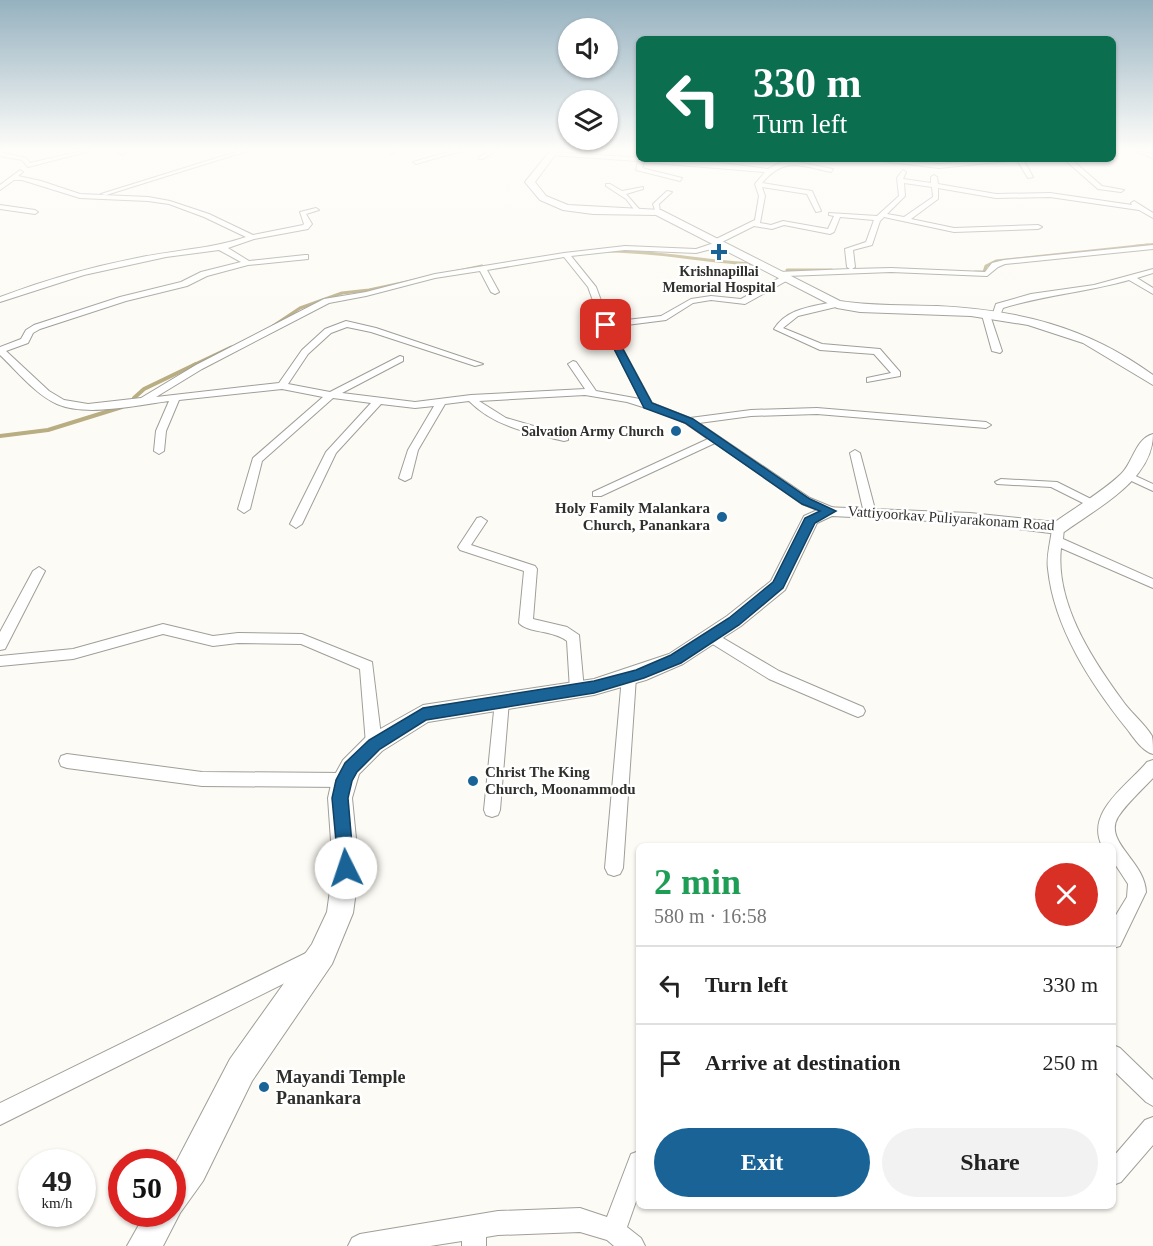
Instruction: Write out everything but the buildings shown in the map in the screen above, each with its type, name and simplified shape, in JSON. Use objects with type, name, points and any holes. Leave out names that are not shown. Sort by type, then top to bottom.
[{"type":"main road","points":[[574,209],[658,212],[837,304],[860,308],[991,316],[1026,321],[1078,336],[1133,366],[1153,381]]},
{"type":"main road","name":"Vattiyoorkav Puliyarakonam Road","points":[[344,780],[351,767],[374,744],[423,714],[577,690],[628,677],[676,659],[734,621],[778,585],[810,520],[830,511],[970,518],[1057,534],[1129,476],[1143,450],[1153,439]]},
{"type":"main road","points":[[186,1179],[241,1070],[322,954],[340,913],[346,868],[340,798],[344,780]]},
{"type":"main road","points":[[144,1246],[156,1227]]},
{"type":"street","points":[[15,209],[35,212]]},
{"type":"street","points":[[189,209],[212,217],[252,237]]},
{"type":"street","points":[[141,402],[199,367],[327,301],[482,268],[566,255],[625,248],[696,252],[754,224],[761,209]]},
{"type":"street","points":[[815,209],[816,212],[838,214],[854,212],[881,216],[954,230],[1038,227]]},
{"type":"street","points":[[851,267],[849,249],[869,243],[881,216],[888,209]]},
{"type":"street","points":[[907,218],[920,209]]},
{"type":"street","points":[[0,300],[43,284],[174,252],[222,247],[252,237],[306,227],[308,224],[302,213],[316,210]]},
{"type":"street","points":[[754,224],[772,227],[783,223],[830,232],[838,214]]},
{"type":"street","points":[[822,221],[834,223]]},
{"type":"street","points":[[222,247],[223,250],[248,263]]},
{"type":"street","points":[[606,325],[663,318],[692,301],[711,298],[742,302],[781,276],[891,270],[987,274],[995,265],[1004,262],[1153,247]]},
{"type":"street","points":[[566,255],[592,287],[606,325],[648,405]]},
{"type":"street","points":[[305,257],[248,263],[204,274],[184,284],[123,299],[37,327],[29,332],[25,341],[0,350],[46,393],[61,402],[88,407],[282,386],[377,402],[415,405],[545,392],[593,393],[648,405],[689,421],[806,501],[830,511]]},
{"type":"street","points":[[482,268],[495,292]]},
{"type":"street","points":[[997,351],[991,316],[999,306],[1025,297],[1095,287],[1153,271]]},
{"type":"street","points":[[1130,277],[1153,292]]},
{"type":"street","points":[[837,304],[796,314],[781,323],[778,329],[820,347],[877,351],[897,374],[870,380]]},
{"type":"street","points":[[282,386],[305,352],[328,331],[346,324],[373,330],[478,364]]},
{"type":"street","points":[[244,509],[257,460],[331,395],[400,359]]},
{"type":"street","points":[[573,364],[593,393]]},
{"type":"street","points":[[159,450],[161,431],[175,398]]},
{"type":"street","points":[[471,398],[484,413],[507,423],[564,438]]},
{"type":"street","points":[[296,524],[331,452],[377,402]]},
{"type":"street","points":[[405,478],[413,450],[441,403]]},
{"type":"street","points":[[689,421],[752,413],[818,411],[986,424]]},
{"type":"street","points":[[597,494],[716,439]]},
{"type":"street","points":[[855,453],[870,513]]},
{"type":"street","points":[[1129,476],[1153,488]]},
{"type":"street","points":[[1001,482],[1053,484],[1094,503]]},
{"type":"street","points":[[481,521],[465,548],[531,569],[526,623],[562,630],[574,639],[577,690]]},
{"type":"street","points":[[1153,584],[1057,534],[1054,568],[1076,636],[1095,675],[1153,748]]},
{"type":"street","points":[[0,645],[39,571]]},
{"type":"street","points":[[0,661],[73,654],[155,629],[171,629],[213,641],[238,638],[302,639],[367,666],[374,744]]},
{"type":"street","points":[[711,636],[774,675],[858,711]]},
{"type":"street","points":[[614,868],[628,677]]},
{"type":"street","points":[[492,810],[502,701]]},
{"type":"street","points":[[67,760],[202,779],[344,780]]},
{"type":"street","points":[[1110,843],[1105,834],[1105,824],[1115,808],[1153,767]]},
{"type":"street","points":[[1116,852],[1136,875],[1140,885],[1138,895],[1116,934]]},
{"type":"street","points":[[0,1114],[322,954]]},
{"type":"street","points":[[1116,1066],[1153,1095]]},
{"type":"street","points":[[1116,1171],[1153,1128]]},
{"type":"street","points":[[614,1231],[636,1170]]},
{"type":"street","points":[[360,1246],[474,1236],[498,1223],[580,1220],[614,1231],[633,1246]]},
{"type":"waterway","points":[[1134,246],[1153,244]]},
{"type":"waterway","points":[[975,272],[984,272],[986,266],[996,261],[1148,245]]},
{"type":"waterway","points":[[609,251],[755,264]]},
{"type":"waterway","points":[[273,326],[300,308],[342,293],[369,290],[482,266]]},
{"type":"waterway","points":[[787,270],[832,270]]},
{"type":"waterway","points":[[193,365],[231,347]]},
{"type":"waterway","points":[[134,398],[144,389],[196,364]]},
{"type":"waterway","points":[[0,436],[48,430],[122,407]]},
{"type":"place","name":"Krishnapillai Memorial Hospital","points":[[719,252]]},
{"type":"place","name":"Salvation Army Church","points":[[676,431]]},
{"type":"place","name":"Holy Family Malankara Church, Panankara","points":[[722,517]]},
{"type":"place","name":"Christ The King Church, Moonammodu","points":[[473,781]]},
{"type":"place","name":"Mayandi Temple Panankara","points":[[264,1087]]},
{"type":"route","points":[[346,868],[340,798],[344,780],[351,767],[374,744],[423,714],[594,687],[639,674],[676,659],[734,621],[778,585],[801,533],[810,520],[830,511],[806,501],[689,421],[672,412],[648,405],[626,359],[606,325]]}]
